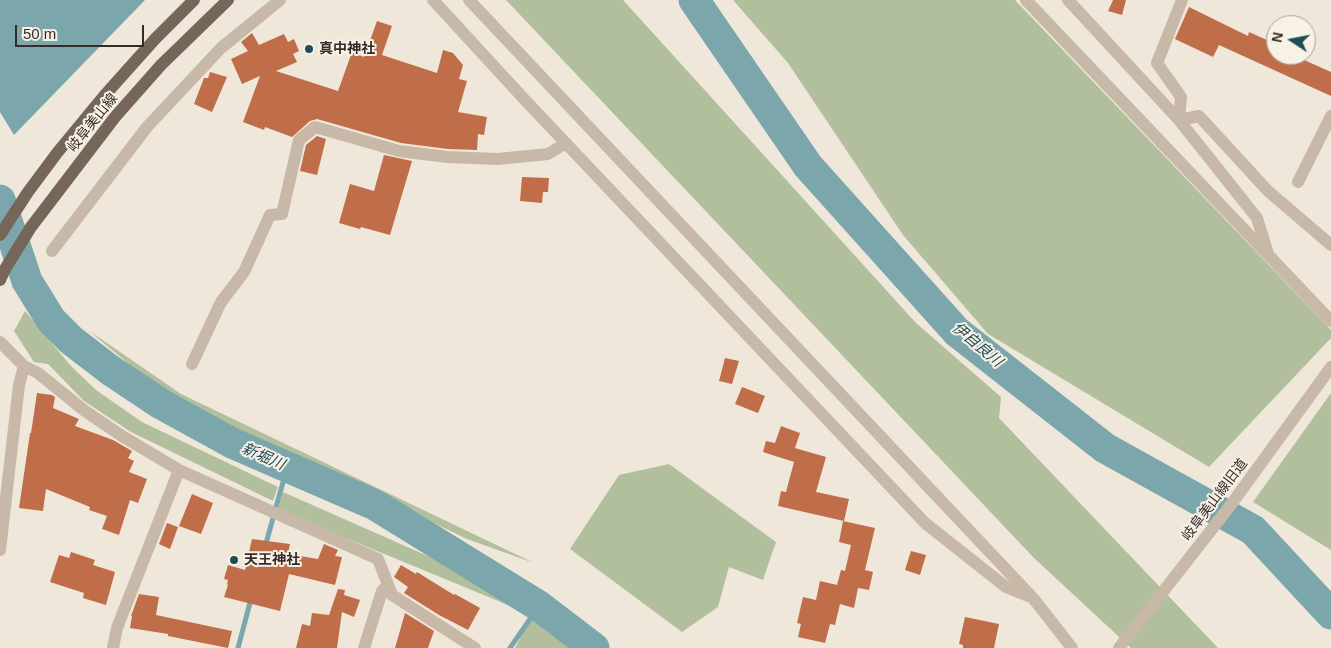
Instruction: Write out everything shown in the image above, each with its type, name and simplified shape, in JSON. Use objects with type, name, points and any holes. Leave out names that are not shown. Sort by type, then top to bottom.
[{"type":"main road","name":"岐阜美山線","points":[[0,235],[28,192],[57,153],[104,96],[155,39],[194,0]]},
{"type":"main road","name":"岐阜美山線","points":[[0,280],[31,226],[115,117],[161,65],[228,0]]},
{"type":"street","points":[[52,250],[147,127],[221,48],[280,0]]},
{"type":"street","points":[[433,0],[525,100],[925,523],[1006,587],[1033,598]]},
{"type":"street","points":[[469,0],[1033,598],[1072,648]]},
{"type":"street","points":[[1026,0],[1331,321]]},
{"type":"street","points":[[1070,2],[1086,0]]},
{"type":"street","points":[[1179,120],[1181,97],[1157,63],[1182,0]]},
{"type":"street","points":[[1070,2],[1179,120],[1257,218],[1268,256]]},
{"type":"street","points":[[1179,120],[1199,116],[1268,191],[1331,244]]},
{"type":"street","points":[[1298,182],[1331,116]]},
{"type":"street","points":[[192,364],[221,302],[244,272],[270,215],[282,214],[299,140],[315,127],[399,151],[447,157],[498,159],[548,154],[566,143]]},
{"type":"street","points":[[1,345],[24,366],[38,373],[85,411],[122,436],[179,470],[378,559],[392,595],[475,648]]},
{"type":"street","points":[[0,550],[19,385],[24,366]]},
{"type":"street","name":"岐阜美山線旧道","points":[[1119,648],[1230,506],[1331,368]]},
{"type":"street","points":[[113,648],[117,628],[179,470]]},
{"type":"street","points":[[364,648],[382,591],[388,585]]},
{"type":"green space","points":[[506,0],[623,0],[916,323],[1001,397],[999,418],[1218,648],[1131,648],[1034,558]]},
{"type":"green space","points":[[733,0],[1015,0],[1331,330],[1331,338],[1209,467],[988,334],[903,235],[788,63]]},
{"type":"green space","points":[[25,311],[71,366],[96,390],[142,422],[278,487],[273,501],[131,432],[84,401],[48,364],[34,362],[14,331]]},
{"type":"green space","points":[[88,330],[181,394],[534,563],[467,539],[165,394]]},
{"type":"green space","points":[[1331,393],[1331,550],[1253,502]]},
{"type":"green space","points":[[669,464],[776,542],[763,580],[729,567],[718,607],[682,632],[570,549],[619,475]]},
{"type":"green space","points":[[283,492],[482,580],[517,601],[520,610],[278,510]]},
{"type":"green space","points":[[530,619],[544,621],[577,648],[515,648]]},
{"type":"water","points":[[0,0],[145,0],[14,135],[0,112]]},
{"type":"building","points":[[1113,0],[1126,0],[1122,15],[1108,11]]},
{"type":"building","points":[[1189,7],[1248,36],[1249,32],[1266,40],[1266,65],[1315,65],[1331,72],[1331,96],[1219,45],[1213,57],[1175,39]]},
{"type":"building","points":[[377,21],[392,26],[382,55],[437,73],[443,50],[453,53],[463,65],[459,79],[467,81],[458,112],[487,117],[484,135],[478,134],[477,150],[448,149],[401,143],[317,119],[310,121],[292,137],[265,127],[264,130],[243,122],[260,76],[242,84],[231,59],[248,51],[241,42],[252,33],[259,45],[284,34],[288,42],[294,39],[299,51],[293,54],[297,62],[276,71],[338,91],[352,52],[364,57]]},
{"type":"building","points":[[210,72],[227,77],[212,112],[194,104],[204,78],[208,78]]},
{"type":"building","points":[[317,136],[326,139],[317,175],[300,171],[306,145]]},
{"type":"building","points":[[384,155],[412,161],[390,235],[339,223],[350,184],[374,191]]},
{"type":"building","points":[[522,177],[549,178],[548,192],[543,192],[542,203],[520,201]]},
{"type":"building","points":[[725,358],[739,361],[732,384],[719,381]]},
{"type":"building","points":[[742,387],[765,396],[758,413],[735,404]]},
{"type":"building","points":[[37,393],[55,397],[53,408],[79,419],[75,426],[113,440],[132,451],[128,458],[134,461],[129,472],[147,479],[138,503],[130,500],[119,535],[102,529],[107,516],[89,510],[90,507],[46,489],[43,511],[19,508]]},
{"type":"building","points":[[781,426],[800,433],[795,448],[826,457],[816,492],[849,499],[844,521],[778,506],[781,491],[786,492],[794,462],[763,452],[766,441],[775,443]]},
{"type":"building","points":[[192,494],[213,503],[201,534],[179,526]]},
{"type":"building","points":[[843,521],[875,528],[865,570],[873,572],[869,590],[858,588],[854,608],[840,604],[835,625],[830,624],[825,643],[798,637],[801,624],[797,623],[803,597],[816,600],[820,581],[837,585],[841,570],[845,571],[851,545],[839,542]]},
{"type":"building","points":[[167,523],[178,527],[170,549],[159,544]]},
{"type":"building","points":[[252,539],[290,544],[288,554],[318,559],[324,544],[338,550],[335,556],[342,557],[335,585],[289,574],[280,611],[224,597],[228,585],[228,580],[224,579],[228,565],[245,570]]},
{"type":"building","points":[[911,551],[926,555],[920,575],[905,570]]},
{"type":"building","points":[[71,552],[95,560],[93,565],[115,572],[106,605],[83,598],[84,593],[50,582],[59,555],[69,558]]},
{"type":"building","points":[[401,565],[416,574],[417,572],[454,595],[480,608],[468,630],[439,615],[404,593],[408,587],[394,577]]},
{"type":"building","points":[[338,589],[345,590],[344,595],[360,600],[354,617],[342,612],[337,648],[296,648],[302,624],[310,626],[312,613],[329,615]]},
{"type":"building","points":[[139,594],[159,597],[156,615],[232,631],[228,648],[168,636],[168,634],[130,628],[131,616]]},
{"type":"building","points":[[405,613],[434,631],[428,648],[395,648]]},
{"type":"building","points":[[965,617],[999,624],[994,648],[963,648],[963,645],[959,644]]},
{"type":"waterway","name":"伊自良川","points":[[694,0],[808,166],[957,332],[1105,448],[1253,530],[1331,614]]},
{"type":"waterway","name":"新堀川","points":[[0,200],[27,281],[51,320],[71,340],[110,370],[161,404],[232,443],[375,505],[539,606],[594,648]]},
{"type":"waterway","points":[[265,547],[285,475]]},
{"type":"waterway","points":[[238,648],[251,599]]},
{"type":"waterway","points":[[510,648],[539,606]]},
{"type":"place","name":"真中神社","points":[[309,49]]},
{"type":"place","name":"天王神社","points":[[234,560]]}]
